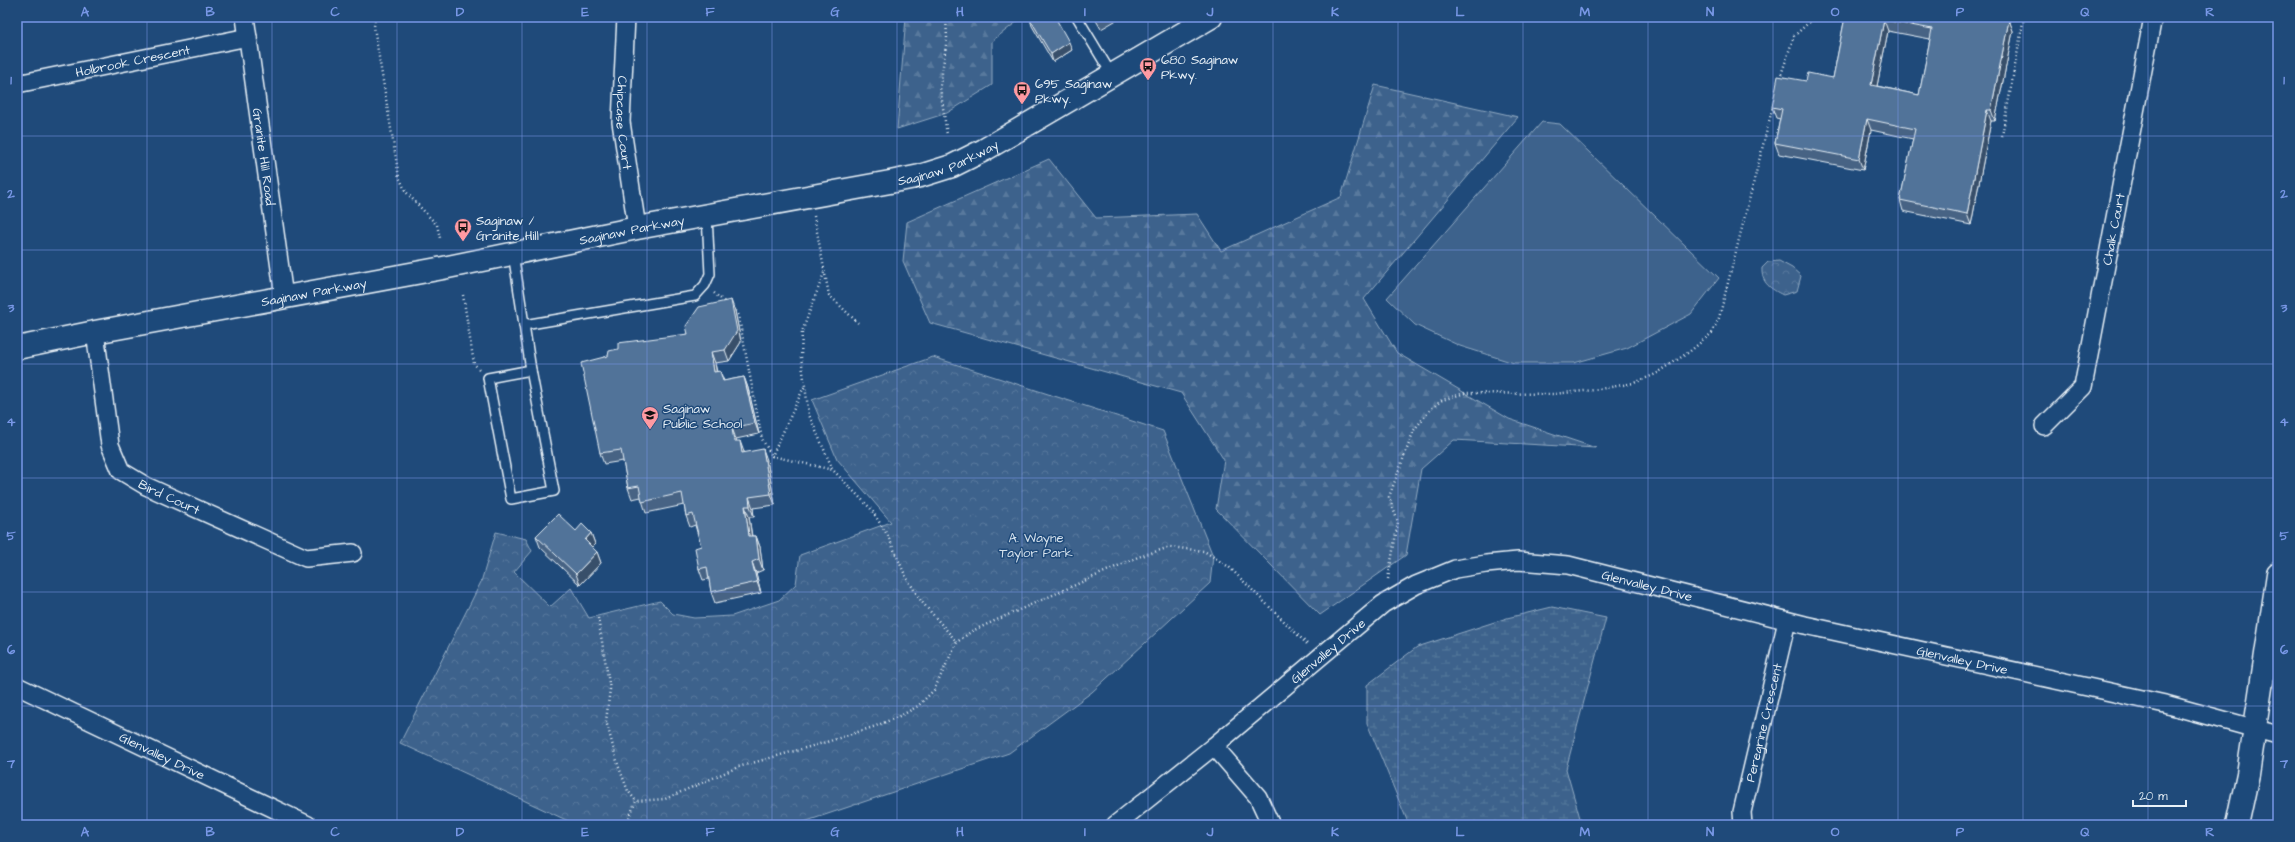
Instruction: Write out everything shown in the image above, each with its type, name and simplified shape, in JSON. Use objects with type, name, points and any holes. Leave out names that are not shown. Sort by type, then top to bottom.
[{"type":"street","name":"Granite Hill Road","points":[[245,17],[284,297]]},
{"type":"street","name":"Chipcase Court","points":[[626,17],[621,122],[637,228]]},
{"type":"street","name":"Saginaw Parkway","points":[[17,348],[637,228],[812,198],[920,176],[952,166],[984,150],[1211,17]]},
{"type":"street","name":"Chalk Court","points":[[2044,426],[2083,387],[2153,17]]},
{"type":"street","name":"Holbrook Crescent","points":[[17,84],[248,37]]},
{"type":"street","name":"Bird Court","points":[[95,332],[110,445],[121,472],[146,486],[306,558],[353,552]]},
{"type":"street","name":"Glenvalley Drive","points":[[1115,825],[1214,746],[1383,604],[1416,585],[1455,569],[1518,561],[1568,565],[1787,621],[2165,704],[2278,734]]},
{"type":"street","points":[[2237,825],[2248,774],[2278,574]]},
{"type":"street","name":"Peregrine Crescent","points":[[1743,825],[1742,812],[1787,621]]},
{"type":"street","name":"Glenvalley Drive","points":[[17,686],[308,825]]},
{"type":"street","points":[[1214,746],[1258,797],[1271,825]]},
{"type":"lane","points":[[1077,17],[1112,75]]},
{"type":"lane","points":[[524,325],[694,296],[705,285],[710,274],[706,216]]},
{"type":"lane","points":[[513,253],[531,370],[554,491],[511,499],[488,378],[531,370]]},
{"type":"path","points":[[374,17],[374,27],[400,177],[406,192],[437,226],[440,238]]},
{"type":"path","points":[[946,17],[947,38],[940,88],[947,135]]},
{"type":"path","points":[[1780,79],[1794,36],[1815,17]]},
{"type":"path","points":[[1833,17],[1844,20]]},
{"type":"path","points":[[2002,136],[2024,17]]},
{"type":"path","points":[[1388,579],[1398,522],[1389,497],[1414,430],[1430,410],[1442,400],[1465,393],[1553,394],[1594,390],[1634,383],[1656,374],[1689,352],[1712,333],[1719,318],[1774,102]]},
{"type":"path","points":[[812,198],[828,295],[858,323]]},
{"type":"path","points":[[824,273],[802,332],[801,357],[809,415],[833,470],[871,509],[888,536],[905,575],[921,601],[957,642]]},
{"type":"path","points":[[705,285],[738,313],[762,439],[772,456],[833,470]]},
{"type":"path","points":[[463,295],[474,364],[488,378]]},
{"type":"path","points":[[772,456],[804,387]]},
{"type":"path","points":[[636,801],[665,800],[738,767],[830,741],[876,726],[904,714],[918,706],[934,690],[957,642],[972,631],[1123,563],[1170,547],[1204,551],[1229,567],[1313,650]]},
{"type":"path","points":[[598,618],[610,689],[606,721],[618,765],[628,791],[636,801]]},
{"type":"path","points":[[626,825],[636,801]]},
{"type":"green space","points":[[906,17],[1023,17],[992,41],[992,85],[947,113],[897,129]]},
{"type":"green space","points":[[1375,85],[1518,117],[1364,299],[1397,353],[1509,419],[1596,448],[1454,440],[1421,469],[1406,555],[1320,615],[1216,509],[1224,460],[1181,393],[930,323],[903,261],[907,222],[1049,159],[1096,218],[1197,214],[1221,251],[1341,197]]},
{"type":"green space","points":[[1542,122],[1560,124],[1719,278],[1691,314],[1627,348],[1574,363],[1514,363],[1460,346],[1415,325],[1387,298]]},
{"type":"green space","points":[[1779,261],[1792,268],[1801,276],[1797,291],[1783,295],[1771,288],[1765,282],[1762,268],[1768,262]]},
{"type":"green space","name":"A. Wayne Taylor Park","points":[[933,357],[1163,431],[1213,556],[1210,583],[1092,692],[1009,753],[795,825],[577,825],[400,743],[481,582],[496,532],[526,539],[532,551],[514,572],[550,607],[571,588],[589,618],[660,601],[673,614],[694,618],[732,616],[779,600],[796,584],[800,555],[891,522],[837,459],[812,400]]},
{"type":"green space","points":[[1552,607],[1606,618],[1566,769],[1582,825],[1409,825],[1367,723],[1367,685],[1417,647],[1507,618]]},
{"type":"building","points":[[1032,17],[1055,17],[1069,42],[1051,54],[1030,19]]},
{"type":"building","points":[[1845,17],[1992,17],[2009,20],[1991,110],[1987,110],[1967,214],[1900,200],[1915,129],[1867,119],[1859,159],[1775,143],[1782,109],[1772,107],[1778,76],[1806,81],[1808,73],[1833,78]],"holes":[[[1884,20],[1932,29],[1919,95],[1871,85]]]},
{"type":"building","points":[[731,300],[737,331],[725,350],[711,352],[714,372],[720,371],[723,381],[744,377],[755,423],[732,428],[734,441],[740,441],[742,453],[763,449],[771,494],[749,497],[750,506],[745,506],[749,536],[756,536],[759,559],[752,562],[757,582],[711,592],[707,567],[699,569],[695,548],[701,546],[693,514],[686,516],[682,493],[642,502],[639,486],[628,488],[621,450],[600,453],[581,363],[608,356],[609,351],[618,349],[618,343],[688,334],[686,326],[699,307]]},
{"type":"building","points":[[558,514],[576,531],[582,524],[591,533],[585,540],[597,552],[576,574],[536,536]]},
{"type":"place","name":"680 Saginaw Pkwy.","points":[[1148,81]]},
{"type":"place","name":"695 Saginaw Pkwy.","points":[[1022,105]]},
{"type":"place","name":"Saginaw / Granite Hill","points":[[463,242]]},
{"type":"place","name":"Saginaw Public School","points":[[650,430]]}]
